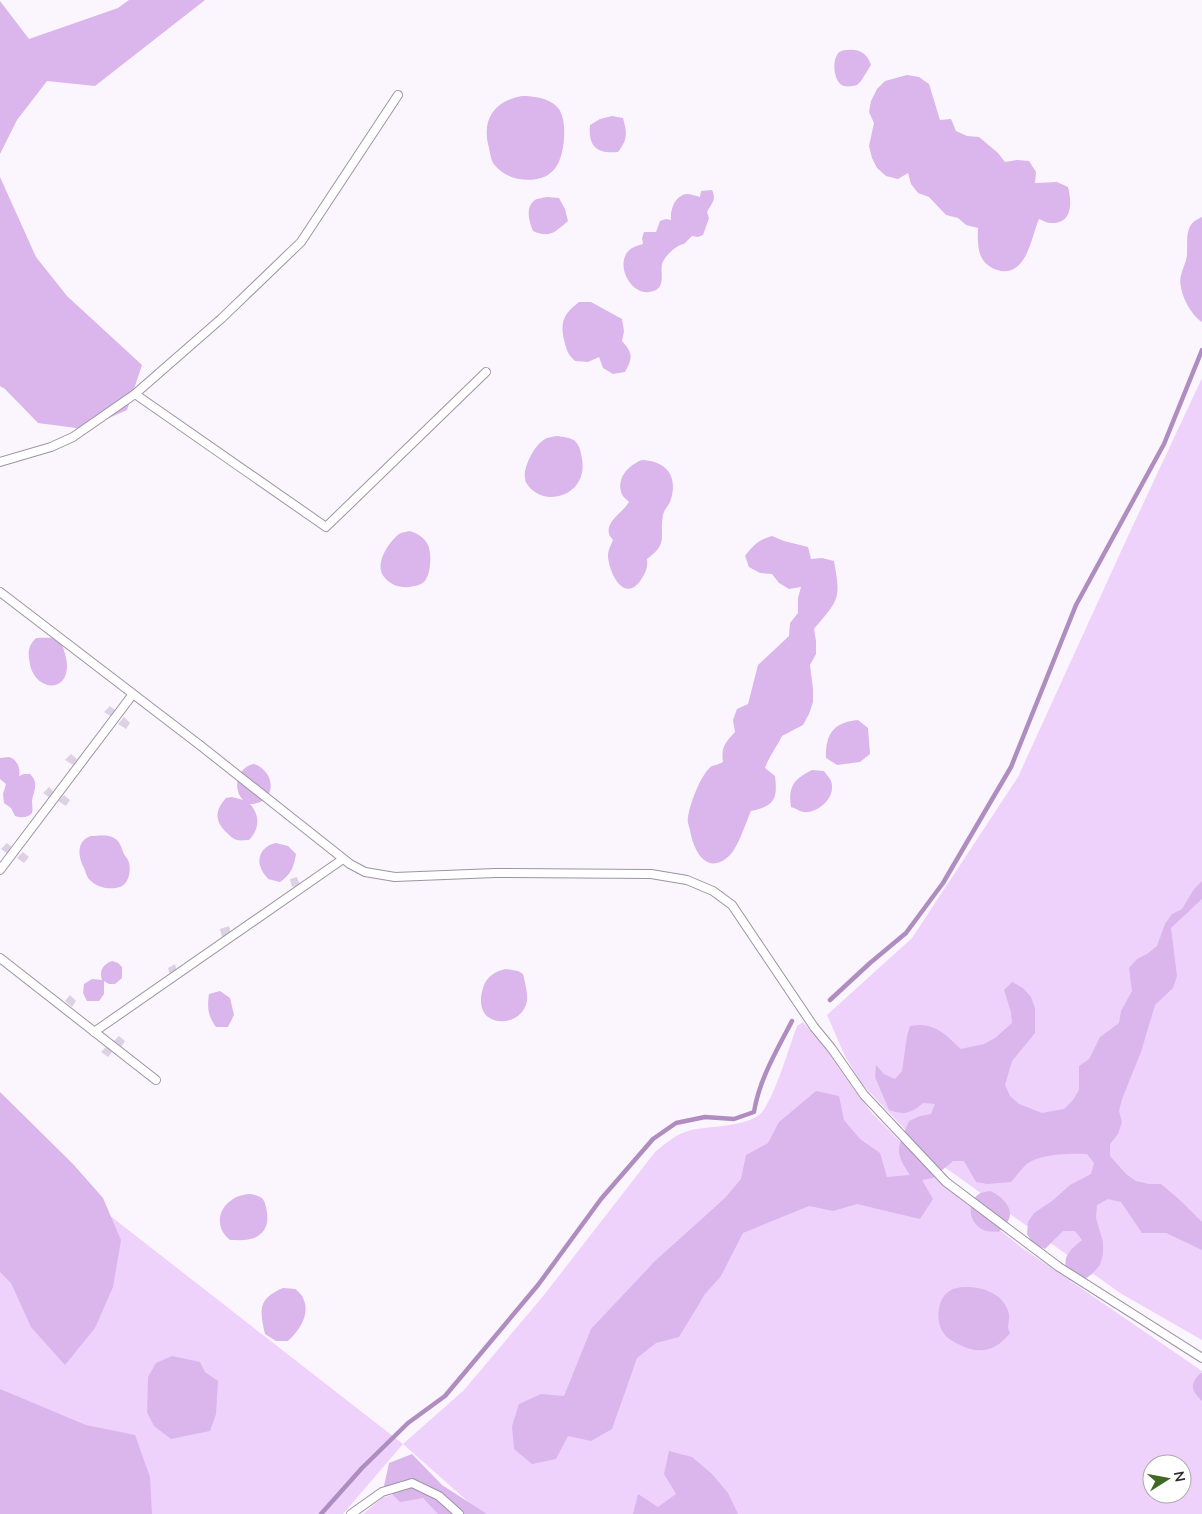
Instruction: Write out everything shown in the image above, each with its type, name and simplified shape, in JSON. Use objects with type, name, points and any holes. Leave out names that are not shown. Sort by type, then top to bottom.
[{"type":"lane","points":[[0,462],[51,447],[72,437],[135,394],[222,318],[301,242],[398,95]]},
{"type":"lane","points":[[135,394],[326,527],[486,372]]},
{"type":"lane","points":[[0,592],[343,859],[365,872],[395,877],[495,872],[651,874],[686,880],[713,891],[732,905],[814,1027],[864,1095],[946,1182],[1059,1267],[1202,1358]]},
{"type":"lane","points":[[0,870],[133,694]]},
{"type":"lane","points":[[94,1032],[343,859]]},
{"type":"lane","points":[[0,958],[156,1080]]},
{"type":"lane","points":[[350,1514],[382,1492],[412,1483],[439,1496],[460,1514]]},
{"type":"shaded area","points":[[129,0],[205,0],[95,86],[47,81],[17,120],[0,154],[0,1],[29,39],[118,8]]},
{"type":"shaded area","points":[[856,50],[862,53],[867,57],[871,65],[857,85],[844,86],[836,77],[835,59],[841,51]]},
{"type":"shaded area","points":[[907,75],[919,77],[929,84],[940,120],[951,119],[956,131],[967,136],[979,137],[998,153],[1005,162],[1029,161],[1036,172],[1035,183],[1057,182],[1068,187],[1070,206],[1067,216],[1058,223],[1049,223],[1039,219],[1026,255],[1015,268],[1001,271],[993,269],[988,265],[980,255],[978,228],[966,225],[958,218],[946,215],[929,197],[918,193],[911,184],[908,173],[898,179],[886,176],[877,168],[869,146],[874,123],[869,112],[871,101],[877,89],[885,81]]},
{"type":"shaded area","points":[[522,96],[537,97],[555,105],[561,113],[564,128],[562,154],[556,167],[546,176],[531,180],[507,175],[497,168],[492,161],[487,138],[489,121],[497,107],[504,102]]},
{"type":"shaded area","points":[[612,116],[623,118],[626,132],[625,139],[618,152],[604,152],[595,148],[592,144],[590,125],[600,119]]},
{"type":"shaded area","points":[[0,177],[36,257],[67,296],[142,365],[127,410],[84,429],[38,423],[0,386]]},
{"type":"shaded area","points":[[712,190],[714,199],[707,212],[709,218],[703,235],[698,237],[692,236],[668,255],[662,264],[662,281],[655,291],[642,291],[635,288],[626,276],[624,260],[626,253],[633,247],[643,244],[644,232],[656,232],[660,221],[671,220],[672,208],[679,197],[687,194],[700,197],[701,191]]},
{"type":"shaded area","points":[[547,197],[559,198],[565,209],[568,221],[552,233],[544,234],[533,231],[529,219],[529,210],[535,200]]},
{"type":"shaded area","points":[[1202,217],[1202,322],[1197,319],[1189,308],[1180,281],[1187,253],[1188,232],[1192,223]]},
{"type":"shaded area","points":[[579,302],[591,302],[622,319],[624,331],[622,341],[631,356],[625,372],[613,374],[603,368],[599,357],[588,362],[575,361],[569,354],[564,340],[563,323],[570,310]]},
{"type":"shaded area","points":[[1202,378],[1202,1340],[1120,1293],[932,1158],[860,1082],[844,1054],[827,1015],[912,938],[1018,777]]},
{"type":"shaded area","points":[[566,437],[577,443],[582,459],[582,474],[571,491],[558,496],[547,497],[534,492],[530,488],[525,481],[525,473],[528,462],[537,446],[546,438]]},
{"type":"shaded area","points":[[642,460],[658,463],[664,467],[672,478],[673,485],[670,502],[663,515],[661,544],[647,559],[645,574],[636,586],[630,589],[624,588],[619,584],[611,571],[608,556],[613,540],[609,535],[609,529],[613,520],[629,502],[621,492],[622,477],[629,468]]},
{"type":"shaded area","points":[[410,531],[421,536],[428,545],[430,554],[429,570],[426,579],[422,583],[409,587],[396,586],[387,580],[382,573],[381,561],[383,554],[395,538],[400,533]]},
{"type":"shaded area","points":[[772,536],[808,547],[811,559],[822,558],[834,561],[837,584],[836,598],[829,611],[814,629],[816,654],[810,665],[813,702],[809,714],[803,725],[782,736],[765,768],[775,776],[776,791],[773,801],[765,807],[751,811],[739,841],[729,856],[721,862],[707,862],[702,858],[694,845],[688,824],[693,798],[708,770],[712,766],[723,762],[724,746],[735,732],[733,720],[737,709],[748,704],[758,665],[789,636],[790,623],[798,613],[798,598],[801,587],[789,589],[779,583],[772,574],[760,573],[749,567],[745,556],[757,543]]},
{"type":"shaded area","points":[[36,638],[55,639],[61,643],[67,666],[63,680],[58,684],[47,685],[41,682],[32,671],[29,650],[30,645]]},
{"type":"shaded area","points":[[858,720],[868,728],[870,754],[860,762],[837,765],[826,758],[827,742],[833,731],[843,723]]},
{"type":"shaded area","points":[[9,757],[18,765],[19,776],[30,774],[35,781],[32,813],[26,817],[15,816],[11,808],[4,803],[3,794],[6,784],[0,779],[0,758]]},
{"type":"shaded area","points":[[254,764],[267,773],[271,787],[266,799],[259,803],[250,804],[257,817],[257,827],[253,836],[249,840],[237,840],[223,829],[217,815],[222,802],[226,798],[232,797],[243,800],[238,790],[238,779],[244,769]]},
{"type":"shaded area","points":[[812,770],[824,771],[831,781],[831,793],[829,798],[820,807],[809,812],[803,812],[791,807],[790,794],[797,780]]},
{"type":"shaded area","points":[[91,836],[109,836],[119,843],[130,868],[128,880],[120,887],[105,888],[88,878],[80,859],[80,849],[83,841]]},
{"type":"shaded area","points":[[276,843],[288,846],[296,854],[291,870],[280,882],[268,879],[262,871],[260,864],[262,852],[268,846]]},
{"type":"shaded area","points":[[1202,881],[1202,899],[1171,928],[1177,976],[1173,988],[1155,1005],[1141,1052],[1122,1099],[1119,1111],[1122,1122],[1118,1134],[1110,1144],[1110,1156],[1126,1174],[1136,1181],[1161,1184],[1202,1222],[1202,1250],[1166,1233],[1142,1233],[1121,1202],[1108,1199],[1097,1205],[1096,1218],[1103,1242],[1103,1254],[1100,1265],[1082,1281],[1069,1280],[1066,1257],[1082,1240],[1075,1231],[1063,1231],[1045,1249],[1033,1244],[1027,1234],[1028,1222],[1034,1213],[1052,1201],[1070,1185],[1091,1174],[1094,1163],[1087,1154],[1064,1154],[1039,1158],[1027,1164],[1011,1182],[987,1184],[976,1182],[964,1161],[953,1161],[933,1178],[922,1180],[933,1199],[920,1219],[857,1204],[833,1211],[809,1206],[743,1233],[721,1276],[705,1294],[679,1337],[656,1343],[637,1358],[612,1429],[591,1441],[568,1436],[556,1459],[532,1464],[514,1449],[512,1426],[519,1404],[541,1394],[564,1396],[591,1329],[655,1261],[725,1198],[741,1179],[746,1155],[768,1143],[779,1122],[816,1091],[839,1096],[844,1120],[860,1139],[880,1153],[887,1177],[910,1175],[899,1154],[902,1137],[909,1121],[931,1114],[935,1104],[923,1103],[907,1112],[899,1113],[889,1110],[875,1077],[876,1065],[884,1074],[895,1079],[902,1071],[910,1026],[926,1025],[939,1030],[961,1049],[984,1044],[995,1038],[1012,1023],[1011,1012],[1004,990],[1012,982],[1023,988],[1031,997],[1035,1008],[1035,1033],[1012,1061],[1005,1085],[1010,1096],[1019,1104],[1042,1113],[1064,1109],[1079,1090],[1079,1066],[1089,1059],[1100,1037],[1119,1023],[1121,1011],[1132,991],[1129,968],[1137,959],[1157,946],[1165,924],[1172,914],[1182,909],[1194,889]]},
{"type":"shaded area","points":[[112,961],[122,967],[122,978],[115,984],[109,984],[104,981],[104,994],[99,1001],[87,1001],[83,993],[84,984],[92,979],[102,980],[103,968]]},
{"type":"shaded area","points":[[506,969],[523,974],[527,1001],[523,1010],[516,1017],[507,1021],[498,1021],[490,1018],[484,1012],[481,1002],[483,988],[486,981],[492,975]]},
{"type":"shaded area","points":[[220,991],[230,998],[234,1015],[228,1027],[216,1027],[209,1012],[209,994]]},
{"type":"shaded area","points":[[803,1022],[826,1049],[872,1113],[942,1184],[1021,1247],[1202,1371],[1202,1514],[482,1514],[403,1444],[464,1390],[544,1295],[655,1152],[671,1139],[691,1130],[740,1123],[757,1116],[763,1111],[778,1081],[797,1026]]},
{"type":"shaded area","points":[[0,1092],[73,1164],[103,1198],[121,1240],[113,1287],[95,1328],[65,1365],[31,1327],[11,1283],[0,1272]]},
{"type":"shaded area","points":[[0,1130],[403,1444],[343,1514],[0,1514]]},
{"type":"shaded area","points":[[990,1191],[1002,1198],[1010,1210],[1009,1219],[999,1232],[981,1229],[973,1221],[971,1215],[974,1198],[980,1193]]},
{"type":"shaded area","points":[[248,1194],[261,1198],[265,1204],[267,1221],[265,1229],[254,1238],[230,1240],[225,1235],[220,1224],[221,1213],[233,1199]]},
{"type":"shaded area","points":[[962,1287],[977,1288],[991,1292],[1006,1307],[1009,1314],[1008,1328],[1010,1333],[992,1348],[973,1350],[949,1339],[942,1330],[939,1311],[942,1299],[951,1290]]},
{"type":"shaded area","points":[[283,1288],[295,1289],[299,1292],[303,1298],[306,1310],[303,1322],[292,1337],[288,1341],[276,1341],[265,1334],[262,1306],[269,1296]]},
{"type":"shaded area","points":[[172,1356],[200,1362],[205,1372],[218,1381],[216,1414],[210,1431],[171,1439],[154,1426],[147,1412],[148,1377],[156,1363]]},
{"type":"shaded area","points":[[1201,1373],[1202,1401],[1193,1387],[1195,1380]]},
{"type":"shaded area","points":[[0,1389],[86,1425],[135,1435],[150,1477],[152,1514],[0,1514]]},
{"type":"shaded area","points":[[669,1451],[692,1457],[712,1474],[728,1493],[738,1514],[633,1514],[638,1494],[658,1507],[676,1494],[664,1474]]},
{"type":"shaded area","points":[[412,1454],[442,1485],[487,1514],[438,1514],[423,1498],[400,1502],[384,1486],[389,1463]]},
{"type":"shaded area","points":[[398,1493],[425,1498],[448,1514],[363,1514],[382,1498]]},
{"type":"building","points":[[110,706],[116,711],[112,717],[104,712]]},
{"type":"building","points":[[124,717],[130,723],[126,729],[118,724]]},
{"type":"building","points":[[71,754],[77,759],[73,765],[65,760]]},
{"type":"building","points":[[49,787],[54,792],[50,798],[43,793]]},
{"type":"building","points":[[64,795],[70,800],[66,806],[58,801]]},
{"type":"building","points":[[7,843],[13,848],[8,854],[1,849]]},
{"type":"building","points":[[23,852],[29,857],[24,863],[17,858]]},
{"type":"building","points":[[297,877],[300,885],[292,887],[290,879]]},
{"type":"building","points":[[229,926],[231,934],[222,937],[220,929]]},
{"type":"building","points":[[175,964],[177,972],[170,975],[168,968]]},
{"type":"building","points":[[70,995],[76,1001],[72,1007],[65,1001]]},
{"type":"building","points":[[119,1036],[125,1041],[121,1047],[113,1042]]},
{"type":"building","points":[[107,1046],[113,1051],[108,1057],[101,1052]]},
{"type":"waterway","points":[[830,1000],[906,933],[943,883],[1011,767],[1076,605],[1164,444],[1202,350]]},
{"type":"waterway","points":[[321,1514],[362,1468],[408,1423],[445,1396],[538,1285],[601,1199],[653,1139],[676,1123],[705,1117],[734,1119],[754,1112],[764,1077],[792,1021]]}]
